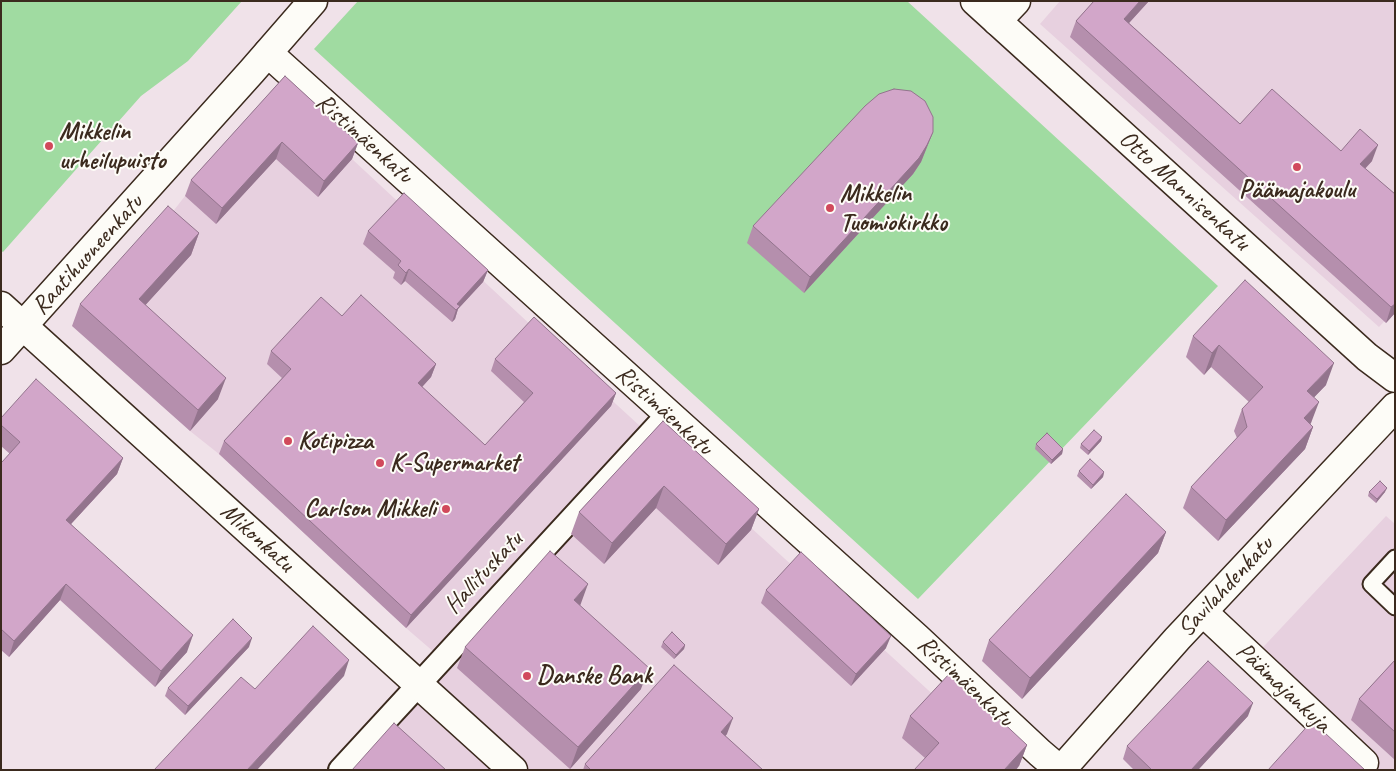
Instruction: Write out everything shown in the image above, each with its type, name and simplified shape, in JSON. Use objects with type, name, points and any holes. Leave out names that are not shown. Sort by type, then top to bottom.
[{"type":"street","name":"Raatihuoneenkatu","points":[[1,350],[313,1]]},
{"type":"street","name":"Otto Mannisenkatu","points":[[975,1],[1367,357],[1395,378]]},
{"type":"street","points":[[997,21],[1016,1]]},
{"type":"street","name":"Ristimäenkatu","points":[[268,53],[917,638],[1060,770]]},
{"type":"street","name":"Mikonkatu","points":[[1,306],[513,770]]},
{"type":"street","name":"Savilahdenkatu","points":[[1060,770],[1203,612],[1395,407]]},
{"type":"street","name":"Hallituskatu","points":[[340,770],[668,414]]},
{"type":"street","name":"Päämajankuja","points":[[1203,612],[1364,763]]},
{"type":"lane","points":[[1395,558],[1371,584],[1395,607]]},
{"type":"shaded area","name":"Päämajakoulu","points":[[1060,1],[1395,1],[1395,310],[1379,327],[1040,24]]},
{"type":"shaded area","points":[[279,93],[975,733],[942,770],[360,770],[449,665],[406,628],[219,454],[190,431],[73,326],[161,227],[185,196]]},
{"type":"shaded area","points":[[1386,516],[1395,524],[1395,770],[1373,770],[1252,659]]},
{"type":"green space","name":"Mikkelin urheilupuisto","points":[[1,1],[242,1],[188,61],[141,96],[3,252],[1,251]]},
{"type":"green space","points":[[358,1],[907,1],[1218,286],[918,599],[314,49]]},
{"type":"building","points":[[1094,1],[1140,1],[1124,19],[1240,124],[1272,89],[1341,151],[1360,129],[1378,145],[1360,164],[1395,194],[1395,304],[1391,307],[1076,21]]},
{"type":"building","points":[[285,76],[358,143],[324,181],[282,142],[222,208],[191,180]]},
{"type":"building","name":"Mikkelin Tuomiokirkko","points":[[894,89],[911,91],[925,101],[933,117],[933,132],[919,158],[810,277],[753,226],[865,106],[879,94]]},
{"type":"building","points":[[404,193],[488,270],[457,304],[460,306],[456,310],[409,269],[406,273],[398,265],[401,261],[368,231]]},
{"type":"building","points":[[168,206],[199,233],[139,299],[226,378],[198,410],[80,304]]},
{"type":"building","points":[[1245,280],[1334,363],[1307,391],[1319,402],[1304,418],[1313,427],[1226,520],[1191,487],[1247,427],[1242,409],[1263,387],[1219,345],[1212,353],[1193,336]]},
{"type":"building","points":[[361,295],[436,364],[418,383],[485,445],[533,393],[495,359],[534,317],[616,393],[411,615],[224,441],[291,369],[271,351],[321,297],[342,316]]},
{"type":"building","points":[[36,379],[123,458],[66,520],[193,635],[161,671],[66,584],[14,641],[1,629],[1,462],[20,442],[1,425],[1,418]]},
{"type":"building","points":[[663,421],[759,509],[726,544],[664,486],[612,543],[579,512]]},
{"type":"building","points":[[1094,430],[1102,437],[1089,451],[1081,444]]},
{"type":"building","points":[[1047,433],[1063,449],[1052,460],[1036,444]]},
{"type":"building","points":[[1090,459],[1104,472],[1093,485],[1079,471]]},
{"type":"building","points":[[1380,481],[1387,488],[1377,499],[1369,492]]},
{"type":"building","points":[[1126,494],[1166,532],[1030,678],[989,640]]},
{"type":"building","points":[[550,551],[588,584],[574,600],[649,668],[578,747],[465,647]]},
{"type":"building","points":[[801,552],[891,636],[856,674],[766,590]]},
{"type":"building","points":[[233,619],[252,638],[188,706],[168,688]]},
{"type":"building","points":[[313,626],[349,660],[247,770],[154,770],[241,677],[255,689]]},
{"type":"building","points":[[672,632],[685,645],[676,655],[663,642]]},
{"type":"building","points":[[1395,660],[1395,732],[1359,699]]},
{"type":"building","points":[[1208,661],[1253,703],[1191,770],[1152,770],[1127,746]]},
{"type":"building","points":[[674,665],[733,718],[721,732],[763,770],[591,770],[585,764]]},
{"type":"building","points":[[950,673],[1027,745],[1004,770],[914,770],[939,743],[910,716]]},
{"type":"building","points":[[1312,721],[1365,770],[1268,770]]},
{"type":"building","points":[[394,723],[446,770],[352,770]]},
{"type":"place","name":"Mikkelin urheilupuisto","points":[[49,146]]},
{"type":"place","name":"Päämajakoulu","points":[[1297,167]]},
{"type":"place","name":"Mikkelin Tuomiokirkko","points":[[830,208]]},
{"type":"place","name":"Kotipizza","points":[[288,441]]},
{"type":"place","name":"K-Supermarket","points":[[380,463]]},
{"type":"place","name":"Carlson Mikkeli","points":[[446,509]]},
{"type":"place","name":"Danske Bank","points":[[527,676]]}]
